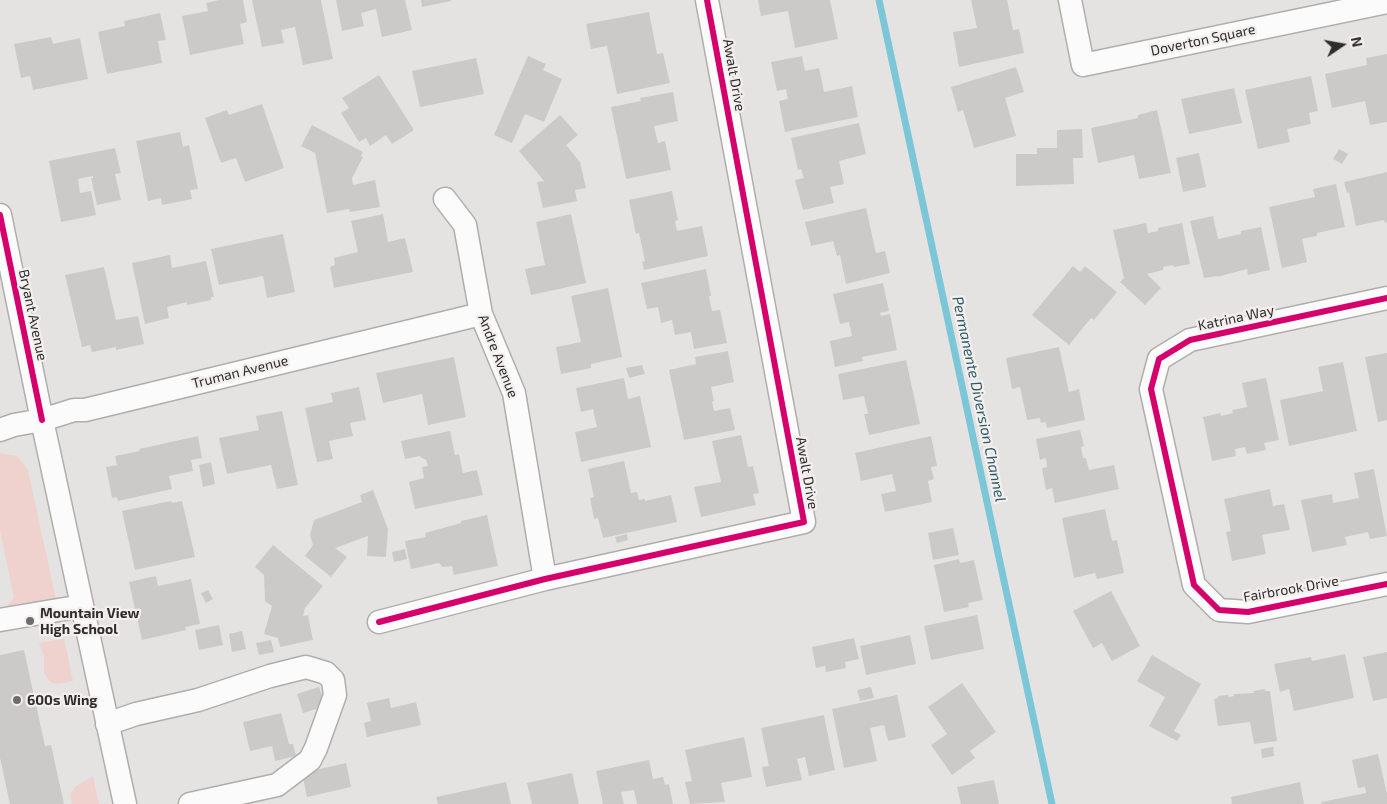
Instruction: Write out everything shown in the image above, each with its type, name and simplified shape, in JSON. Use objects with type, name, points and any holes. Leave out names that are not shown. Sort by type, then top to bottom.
[{"type":"street","name":"Awalt Drive","points":[[379,622],[545,579],[804,522],[707,0]]},
{"type":"street","name":"Doverton Square","points":[[1070,0],[1083,64],[1387,2]]},
{"type":"street","name":"Andre Avenue","points":[[446,199],[465,225],[481,314],[514,393],[545,579]]},
{"type":"street","name":"Bryant Avenue","points":[[0,215],[124,804]]},
{"type":"street","name":"Katrina Way","points":[[1171,482],[1151,389],[1159,359],[1190,340],[1387,298]]},
{"type":"street","name":"Truman Avenue","points":[[0,430],[74,410],[94,408],[481,314]]},
{"type":"street","name":"Fairbrook Drive","points":[[1171,482],[1194,585],[1220,610],[1248,612],[1387,584]]},
{"type":"street","points":[[0,620],[82,606]]},
{"type":"street","points":[[107,724],[136,714],[198,700],[270,676],[306,667],[326,673],[333,680],[335,695],[310,760],[276,785],[190,804]]},
{"type":"shaded area","points":[[0,453],[17,456],[28,470],[57,604],[2,611],[14,598],[0,531]]},
{"type":"shaded area","points":[[64,638],[73,681],[58,684],[52,683],[44,672],[44,656],[39,643]]},
{"type":"shaded area","points":[[93,776],[99,804],[72,804],[70,794],[76,786]]},
{"type":"building","points":[[219,0],[243,0],[247,22],[240,24],[244,44],[190,55],[182,16],[208,11],[206,3]]},
{"type":"building","points":[[252,0],[321,0],[333,59],[303,65],[295,27],[281,30],[284,43],[262,47]]},
{"type":"building","points":[[336,0],[405,0],[412,30],[382,37],[376,9],[361,13],[364,26],[342,31]]},
{"type":"building","points":[[421,0],[451,0],[451,1],[422,7]]},
{"type":"building","points":[[758,0],[830,0],[838,39],[795,48],[788,11],[761,16]]},
{"type":"building","points":[[971,0],[1007,0],[1013,30],[1019,29],[1024,53],[959,67],[953,32],[977,28]]},
{"type":"building","points":[[649,12],[657,54],[663,53],[670,83],[617,94],[607,46],[591,49],[586,24]]},
{"type":"building","points":[[160,13],[166,40],[158,41],[162,63],[107,74],[98,32],[125,26],[124,21]]},
{"type":"building","points":[[51,37],[53,44],[80,38],[88,79],[33,90],[30,76],[21,78],[14,44]]},
{"type":"building","points":[[1387,54],[1387,122],[1370,125],[1365,101],[1332,108],[1325,74],[1367,65],[1366,58]]},
{"type":"building","points":[[528,56],[546,64],[543,70],[562,79],[544,122],[525,114],[512,143],[494,135]]},
{"type":"building","points":[[802,56],[805,71],[819,68],[824,92],[852,86],[858,117],[785,132],[779,101],[788,99],[786,89],[777,91],[771,62]]},
{"type":"building","points":[[476,58],[484,94],[420,107],[412,71]]},
{"type":"building","points":[[1016,67],[1024,92],[1005,98],[1016,136],[974,148],[963,110],[958,112],[951,87]]},
{"type":"building","points":[[379,75],[414,130],[392,144],[386,135],[370,146],[366,138],[359,142],[341,113],[349,108],[342,98]]},
{"type":"building","points":[[1311,76],[1318,111],[1309,113],[1311,124],[1287,129],[1290,142],[1258,149],[1245,90]]},
{"type":"building","points":[[1234,88],[1242,123],[1189,134],[1181,99]]},
{"type":"building","points":[[673,92],[678,121],[654,126],[658,143],[665,141],[671,170],[626,179],[611,107],[641,101],[640,98]]},
{"type":"building","points":[[262,104],[284,168],[245,182],[236,158],[221,163],[205,118],[227,110],[229,115]]},
{"type":"building","points":[[1157,110],[1171,173],[1139,179],[1134,155],[1098,163],[1091,128],[1138,118],[1138,115]]},
{"type":"building","points":[[560,115],[578,135],[566,145],[580,162],[586,188],[575,190],[577,201],[543,208],[537,182],[544,181],[519,151]]},
{"type":"building","points":[[859,123],[866,154],[839,161],[844,184],[830,187],[834,203],[803,210],[795,180],[804,178],[801,169],[798,170],[791,138]]},
{"type":"building","points":[[312,125],[363,152],[361,156],[363,157],[352,178],[353,185],[375,180],[380,207],[350,212],[349,209],[327,213],[315,153],[301,146]]},
{"type":"building","points":[[1082,129],[1083,158],[1073,158],[1074,184],[1016,186],[1016,154],[1037,154],[1037,148],[1057,148],[1057,130]]},
{"type":"building","points":[[180,132],[183,147],[189,145],[198,189],[190,190],[192,199],[162,205],[161,198],[148,201],[136,141]]},
{"type":"building","points":[[115,148],[121,173],[115,174],[121,200],[97,205],[91,178],[93,176],[78,179],[80,193],[91,191],[96,215],[61,222],[49,161]]},
{"type":"building","points":[[1339,149],[1348,154],[1342,164],[1333,159]]},
{"type":"building","points":[[1199,153],[1206,187],[1183,192],[1176,158]]},
{"type":"building","points":[[1387,172],[1387,222],[1385,223],[1384,220],[1356,226],[1349,192],[1347,193],[1344,182]]},
{"type":"building","points":[[1336,184],[1345,227],[1317,233],[1317,236],[1302,239],[1307,262],[1282,268],[1269,207],[1315,197],[1313,189]]},
{"type":"building","points":[[672,191],[678,220],[675,221],[677,231],[702,226],[708,256],[644,270],[642,262],[645,261],[639,233],[636,234],[629,200]]},
{"type":"building","points":[[866,208],[876,253],[885,251],[890,273],[846,284],[840,255],[837,256],[833,241],[811,246],[805,222]]},
{"type":"building","points":[[383,214],[388,242],[405,238],[413,272],[334,288],[330,267],[335,265],[334,258],[358,252],[351,221]]},
{"type":"building","points":[[571,214],[586,283],[531,295],[525,269],[545,265],[536,222]]},
{"type":"building","points":[[1213,216],[1218,239],[1241,234],[1241,231],[1261,227],[1270,270],[1248,275],[1247,269],[1217,277],[1204,278],[1190,221]]},
{"type":"building","points":[[1146,223],[1148,233],[1158,231],[1158,228],[1182,223],[1190,264],[1163,267],[1163,270],[1147,274],[1161,288],[1145,305],[1120,282],[1124,278],[1113,230]]},
{"type":"building","points":[[283,234],[295,292],[267,298],[263,276],[219,285],[211,249]]},
{"type":"building","points":[[170,255],[172,268],[206,261],[214,297],[211,297],[211,300],[187,305],[187,302],[167,307],[169,318],[145,324],[132,263]]},
{"type":"building","points":[[1073,266],[1080,272],[1085,266],[1117,292],[1094,320],[1091,318],[1069,345],[1032,315]]},
{"type":"building","points":[[104,267],[116,320],[138,316],[144,344],[116,350],[116,347],[92,352],[90,345],[82,347],[65,275]]},
{"type":"building","points":[[706,269],[712,311],[720,310],[727,343],[694,349],[691,332],[675,335],[672,320],[661,323],[658,307],[647,309],[641,283]]},
{"type":"building","points":[[883,283],[889,311],[880,313],[881,316],[890,314],[897,350],[862,357],[863,361],[835,367],[830,341],[852,336],[849,322],[840,324],[833,294]]},
{"type":"building","points":[[608,288],[622,357],[591,364],[591,368],[561,374],[556,347],[581,342],[571,296]]},
{"type":"building","points":[[1059,347],[1069,392],[1079,389],[1085,420],[1047,428],[1046,422],[1041,423],[1040,418],[1027,420],[1020,387],[1012,389],[1006,358]]},
{"type":"building","points":[[728,351],[734,382],[711,387],[714,401],[712,402],[714,411],[730,408],[735,430],[684,440],[669,370],[696,364],[695,357]]},
{"type":"building","points":[[1387,353],[1387,420],[1378,422],[1365,357]]},
{"type":"building","points":[[454,357],[466,417],[428,425],[422,394],[383,403],[376,373]]},
{"type":"building","points":[[906,360],[920,424],[869,435],[864,414],[868,414],[864,396],[843,400],[838,374]]},
{"type":"building","points":[[1343,362],[1357,431],[1289,446],[1280,400],[1323,391],[1318,367]]},
{"type":"building","points":[[642,365],[645,374],[629,378],[626,368]]},
{"type":"building","points":[[624,378],[628,399],[640,396],[651,447],[581,462],[575,432],[597,427],[593,409],[581,412],[576,388]]},
{"type":"building","points":[[1266,378],[1279,440],[1264,443],[1266,450],[1247,454],[1245,447],[1235,449],[1236,456],[1212,461],[1203,417],[1220,413],[1221,416],[1233,413],[1232,410],[1247,407],[1242,383]]},
{"type":"building","points":[[359,387],[366,420],[350,423],[353,436],[329,441],[333,459],[317,462],[305,408],[333,402],[331,393]]},
{"type":"building","points":[[282,411],[298,485],[277,489],[271,465],[227,474],[219,438],[259,430],[256,416]]},
{"type":"building","points":[[1080,430],[1084,446],[1081,447],[1083,458],[1086,458],[1089,470],[1114,465],[1119,489],[1055,503],[1052,488],[1046,490],[1042,468],[1047,467],[1046,458],[1040,460],[1036,439]]},
{"type":"building","points":[[450,431],[455,455],[459,454],[463,473],[477,470],[483,495],[415,509],[409,482],[424,478],[422,467],[428,466],[426,460],[419,456],[405,459],[401,441]]},
{"type":"building","points":[[741,435],[748,467],[753,466],[759,493],[753,494],[756,505],[701,517],[694,487],[721,482],[712,441]]},
{"type":"building","points":[[198,436],[202,458],[191,460],[193,471],[169,476],[172,489],[118,501],[117,497],[112,498],[106,467],[117,465],[115,456]]},
{"type":"building","points":[[931,436],[937,466],[931,467],[934,479],[928,481],[932,502],[885,512],[881,494],[896,491],[892,474],[861,481],[855,453]]},
{"type":"building","points":[[624,461],[631,493],[637,492],[639,500],[645,499],[645,501],[671,495],[677,522],[603,538],[598,518],[594,519],[590,498],[594,497],[588,469]]},
{"type":"building","points":[[211,462],[215,484],[203,487],[199,465]]},
{"type":"building","points":[[1374,469],[1387,536],[1370,539],[1368,532],[1345,537],[1347,545],[1312,552],[1301,500],[1332,494],[1333,503],[1359,498],[1354,473]]},
{"type":"building","points":[[1270,489],[1273,506],[1284,504],[1290,530],[1262,535],[1266,554],[1232,561],[1226,532],[1231,531],[1224,499]]},
{"type":"building","points":[[373,490],[388,529],[386,557],[367,556],[368,536],[335,548],[347,557],[331,577],[305,556],[313,545],[310,535],[314,520],[362,502],[360,495]]},
{"type":"building","points":[[171,501],[172,503],[182,501],[195,557],[135,570],[122,511]]},
{"type":"building","points":[[1105,509],[1112,541],[1117,540],[1124,573],[1097,579],[1095,573],[1074,578],[1062,518]]},
{"type":"building","points":[[487,515],[498,566],[454,575],[452,566],[443,567],[439,563],[411,569],[405,541],[426,537],[425,533]]},
{"type":"building","points":[[953,528],[959,555],[933,560],[928,533]]},
{"type":"building","points":[[627,534],[628,540],[617,543],[615,537]]},
{"type":"building","points":[[273,545],[323,586],[305,608],[303,616],[308,615],[313,640],[280,647],[278,638],[264,634],[272,606],[265,601],[264,575],[255,567]]},
{"type":"building","points":[[405,549],[407,559],[394,562],[392,552]]},
{"type":"building","points":[[959,559],[960,563],[974,560],[983,600],[968,603],[969,607],[944,612],[934,565]]},
{"type":"building","points":[[156,576],[158,586],[191,579],[200,624],[185,627],[186,630],[142,640],[129,582]]},
{"type":"building","points":[[208,590],[213,599],[206,603],[201,593]]},
{"type":"building","points":[[1111,591],[1140,646],[1112,661],[1102,643],[1093,648],[1073,611]]},
{"type":"building","points":[[977,615],[984,649],[931,660],[924,626]]},
{"type":"building","points":[[219,625],[223,645],[199,650],[195,630]]},
{"type":"building","points":[[242,631],[246,649],[232,652],[229,634]]},
{"type":"building","points":[[910,635],[916,664],[866,675],[860,646]]},
{"type":"building","points":[[854,638],[859,659],[845,662],[846,668],[826,672],[825,666],[816,668],[812,647]]},
{"type":"building","points":[[271,640],[274,652],[259,655],[256,643]]},
{"type":"building","name":"600s Wing","points":[[24,650],[45,746],[51,745],[64,804],[10,804],[0,758],[0,655]]},
{"type":"building","points":[[1387,652],[1387,698],[1373,701],[1363,657]]},
{"type":"building","points":[[1345,654],[1354,698],[1294,711],[1289,689],[1280,692],[1274,664],[1311,657],[1312,661]]},
{"type":"building","points":[[1152,655],[1201,684],[1174,731],[1181,735],[1177,741],[1149,726],[1165,697],[1137,681]]},
{"type":"building","points":[[962,683],[996,732],[970,751],[975,758],[952,775],[931,745],[947,734],[928,707]]},
{"type":"building","points":[[319,687],[326,706],[303,713],[297,694]]},
{"type":"building","points":[[871,687],[874,698],[860,701],[857,690]]},
{"type":"building","points":[[1265,689],[1265,691],[1270,691],[1277,741],[1254,744],[1250,722],[1218,726],[1214,699],[1218,698],[1218,696],[1228,695],[1229,697],[1234,696],[1234,694],[1254,693],[1253,691]]},
{"type":"building","points":[[897,695],[906,737],[888,741],[884,725],[870,728],[877,761],[844,768],[832,709]]},
{"type":"building","points":[[389,698],[391,708],[416,702],[421,725],[367,737],[364,723],[371,721],[367,703]]},
{"type":"building","points":[[281,713],[289,744],[293,744],[296,756],[275,761],[272,746],[250,751],[243,722]]},
{"type":"building","points":[[824,715],[835,770],[809,776],[805,757],[797,759],[802,780],[766,787],[762,767],[769,766],[761,728]]},
{"type":"building","points":[[744,737],[752,777],[721,783],[725,802],[690,804],[685,782],[692,781],[685,750]]},
{"type":"building","points":[[1273,747],[1274,756],[1262,758],[1261,749]]},
{"type":"building","points":[[1378,754],[1387,794],[1387,804],[1322,804],[1321,802],[1366,793],[1365,787],[1358,788],[1352,760]]},
{"type":"building","points":[[649,760],[653,779],[663,777],[665,785],[669,784],[673,804],[637,804],[634,790],[621,792],[624,804],[603,804],[596,771]]},
{"type":"building","points":[[346,763],[351,787],[307,797],[302,773]]},
{"type":"building","points":[[572,773],[579,804],[532,804],[527,783]]},
{"type":"building","points":[[994,780],[999,804],[961,804],[957,787]]},
{"type":"building","points":[[506,782],[511,804],[438,804],[436,797]]},
{"type":"building","points":[[1300,782],[1304,804],[1232,804],[1231,797]]},
{"type":"waterway","name":"Permanente Diversion Channel","points":[[879,0],[1052,804]]},
{"type":"cycle path","points":[[379,622],[545,579],[804,522],[707,0]]},
{"type":"cycle path","points":[[0,215],[42,420]]},
{"type":"cycle path","points":[[1387,298],[1190,340],[1159,359],[1151,389],[1194,585],[1219,610],[1248,612],[1387,584]]},
{"type":"place","name":"Mountain View High School","points":[[30,621]]},
{"type":"place","name":"600s Wing","points":[[17,700]]}]
